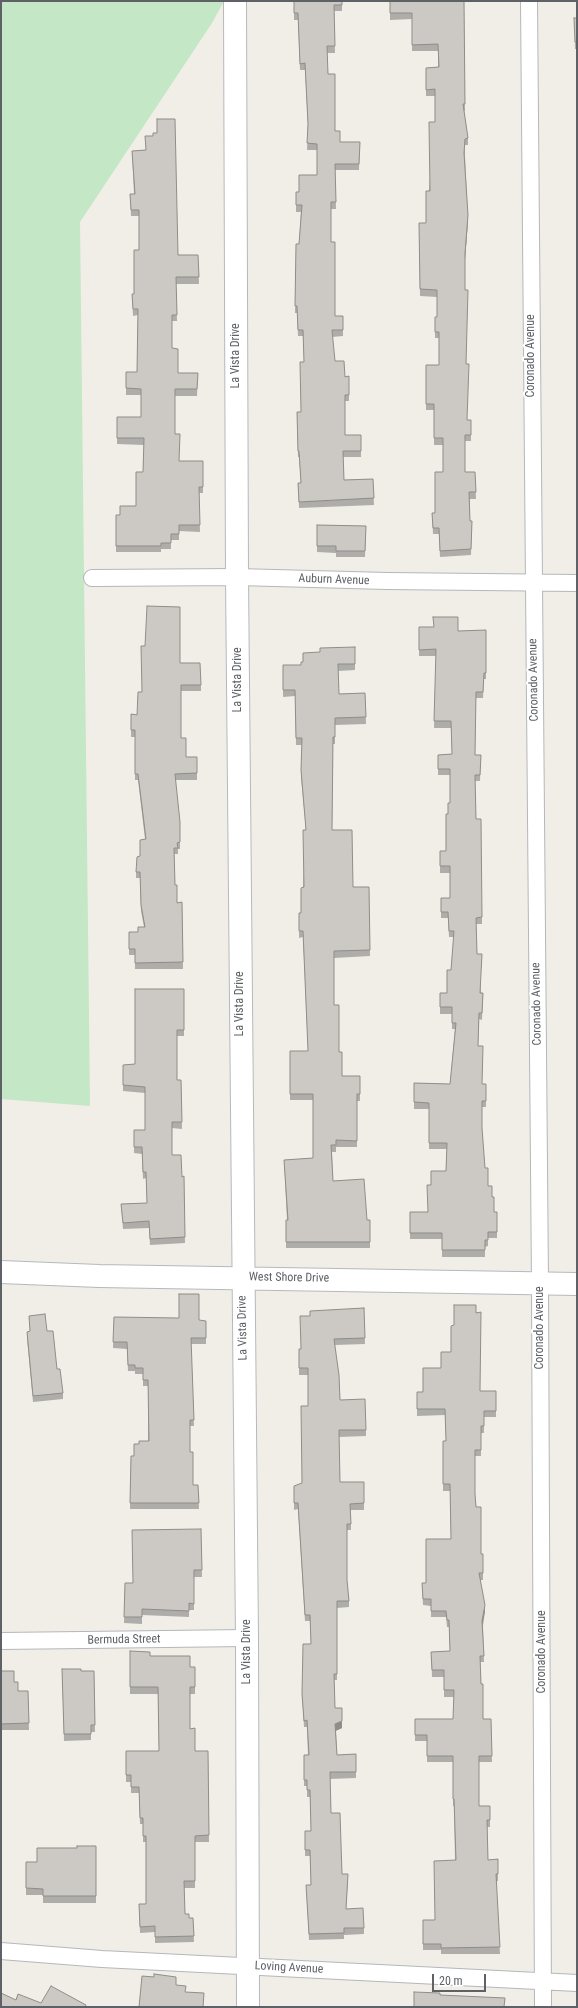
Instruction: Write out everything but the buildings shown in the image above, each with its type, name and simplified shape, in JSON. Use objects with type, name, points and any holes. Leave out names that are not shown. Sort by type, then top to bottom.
[{"type":"street","name":"La Vista Drive","points":[[235,1],[237,577],[247,1638],[248,2007]]},
{"type":"street","name":"Coronado Avenue","points":[[529,1],[540,1284],[543,2007]]},
{"type":"street","name":"Auburn Avenue","points":[[92,578],[237,577],[386,581],[577,583]]},
{"type":"street","name":"West Shore Drive","points":[[1,1272],[99,1276],[577,1284]]},
{"type":"street","name":"Bermuda Street","points":[[1,1642],[247,1638]]},
{"type":"street","name":"Loving Avenue","points":[[1,1951],[248,1966],[577,1983]]},
{"type":"green space","points":[[1,1],[224,1],[212,23],[80,222],[90,1106],[1,1099]]}]
